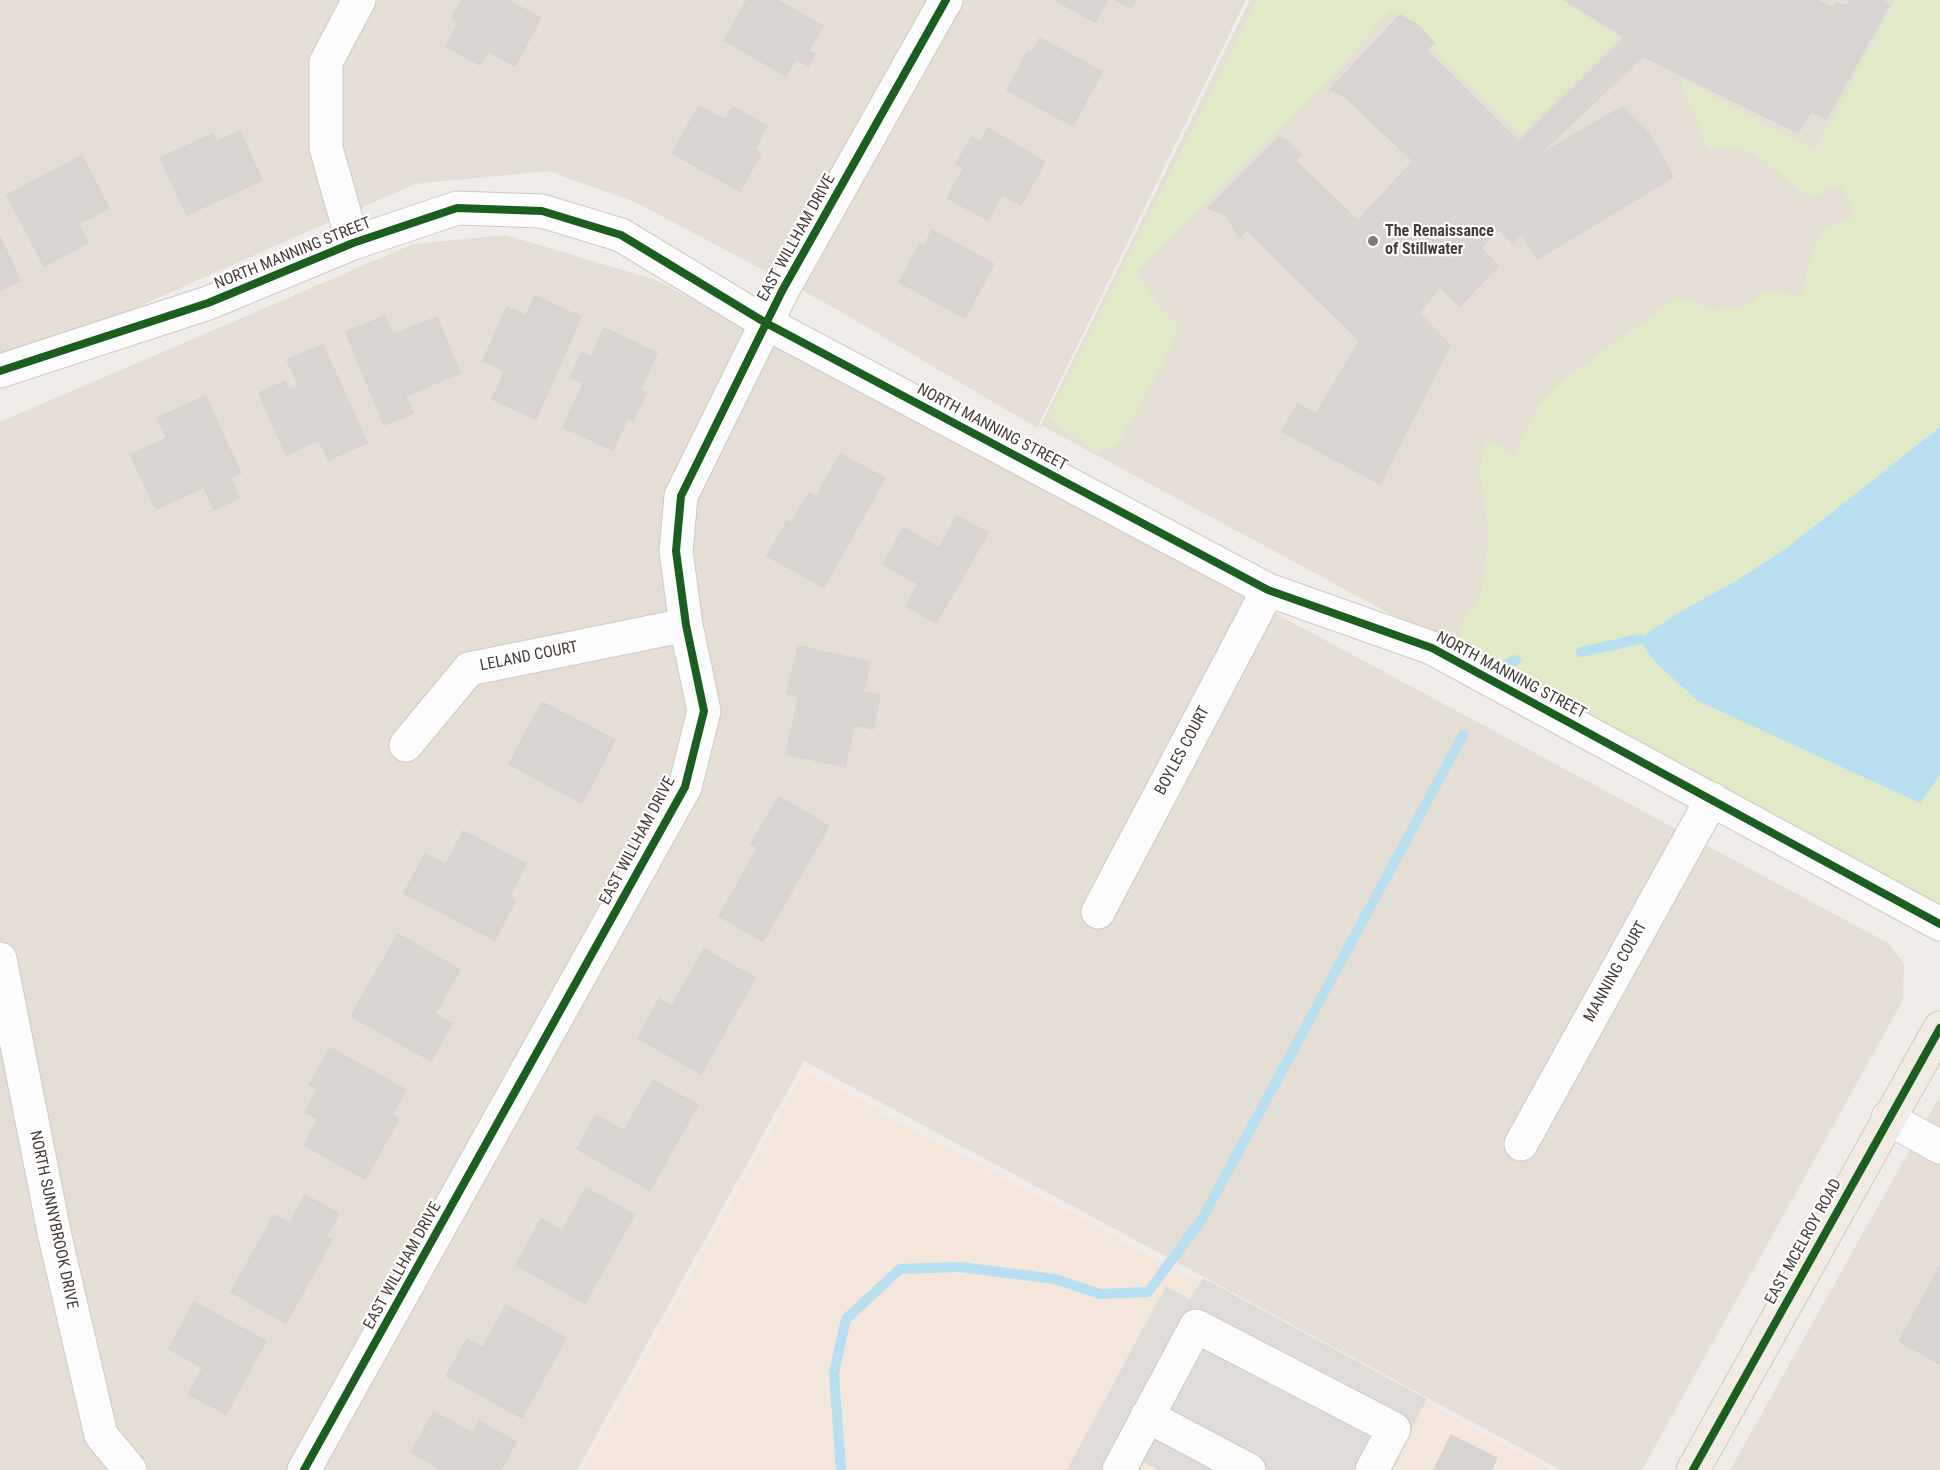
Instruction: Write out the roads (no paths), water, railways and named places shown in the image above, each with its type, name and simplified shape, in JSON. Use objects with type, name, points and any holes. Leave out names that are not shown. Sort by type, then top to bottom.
[{"type":"main road","name":"EAST MCELROY ROAD","points":[[1693,1470],[1940,1028]]},
{"type":"street","points":[[353,243],[326,148],[326,62],[359,0]]},
{"type":"street","name":"EAST WILLHAM DRIVE","points":[[304,1470],[685,787],[704,711],[686,625],[676,551],[681,496],[782,291],[946,0]]},
{"type":"street","name":"NORTH MANNING STREET","points":[[0,371],[208,303],[353,243],[457,208],[542,211],[621,235],[766,323],[1268,590],[1432,648],[1940,924]]},
{"type":"street","name":"BOYLES COURT","points":[[1098,912],[1268,590]]},
{"type":"street","name":"LELAND COURT","points":[[406,745],[469,669],[686,625]]},
{"type":"street","name":"MANNING COURT","points":[[1521,1144],[1712,800]]},
{"type":"street","name":"NORTH SUNNYBROOK DRIVE","points":[[0,959],[54,1232],[101,1435],[130,1470]]},
{"type":"street","points":[[1888,1118],[1940,1147]]},
{"type":"street","points":[[1119,1470],[1196,1326],[1394,1429],[1372,1470]]},
{"type":"street","points":[[1148,1416],[1249,1470]]},
{"type":"water","points":[[1940,427],[1940,775],[1920,803],[1698,701],[1656,663],[1639,639],[1787,548]]},
{"type":"waterway","points":[[1581,652],[1639,639]]},
{"type":"waterway","points":[[1499,669],[1516,660]]},
{"type":"waterway","points":[[841,1470],[834,1373],[846,1319],[900,1269],[960,1267],[1055,1279],[1100,1294],[1148,1292],[1202,1219],[1463,735]]},
{"type":"place","name":"The Renaissance of Stillwater","points":[[1373,241]]}]
